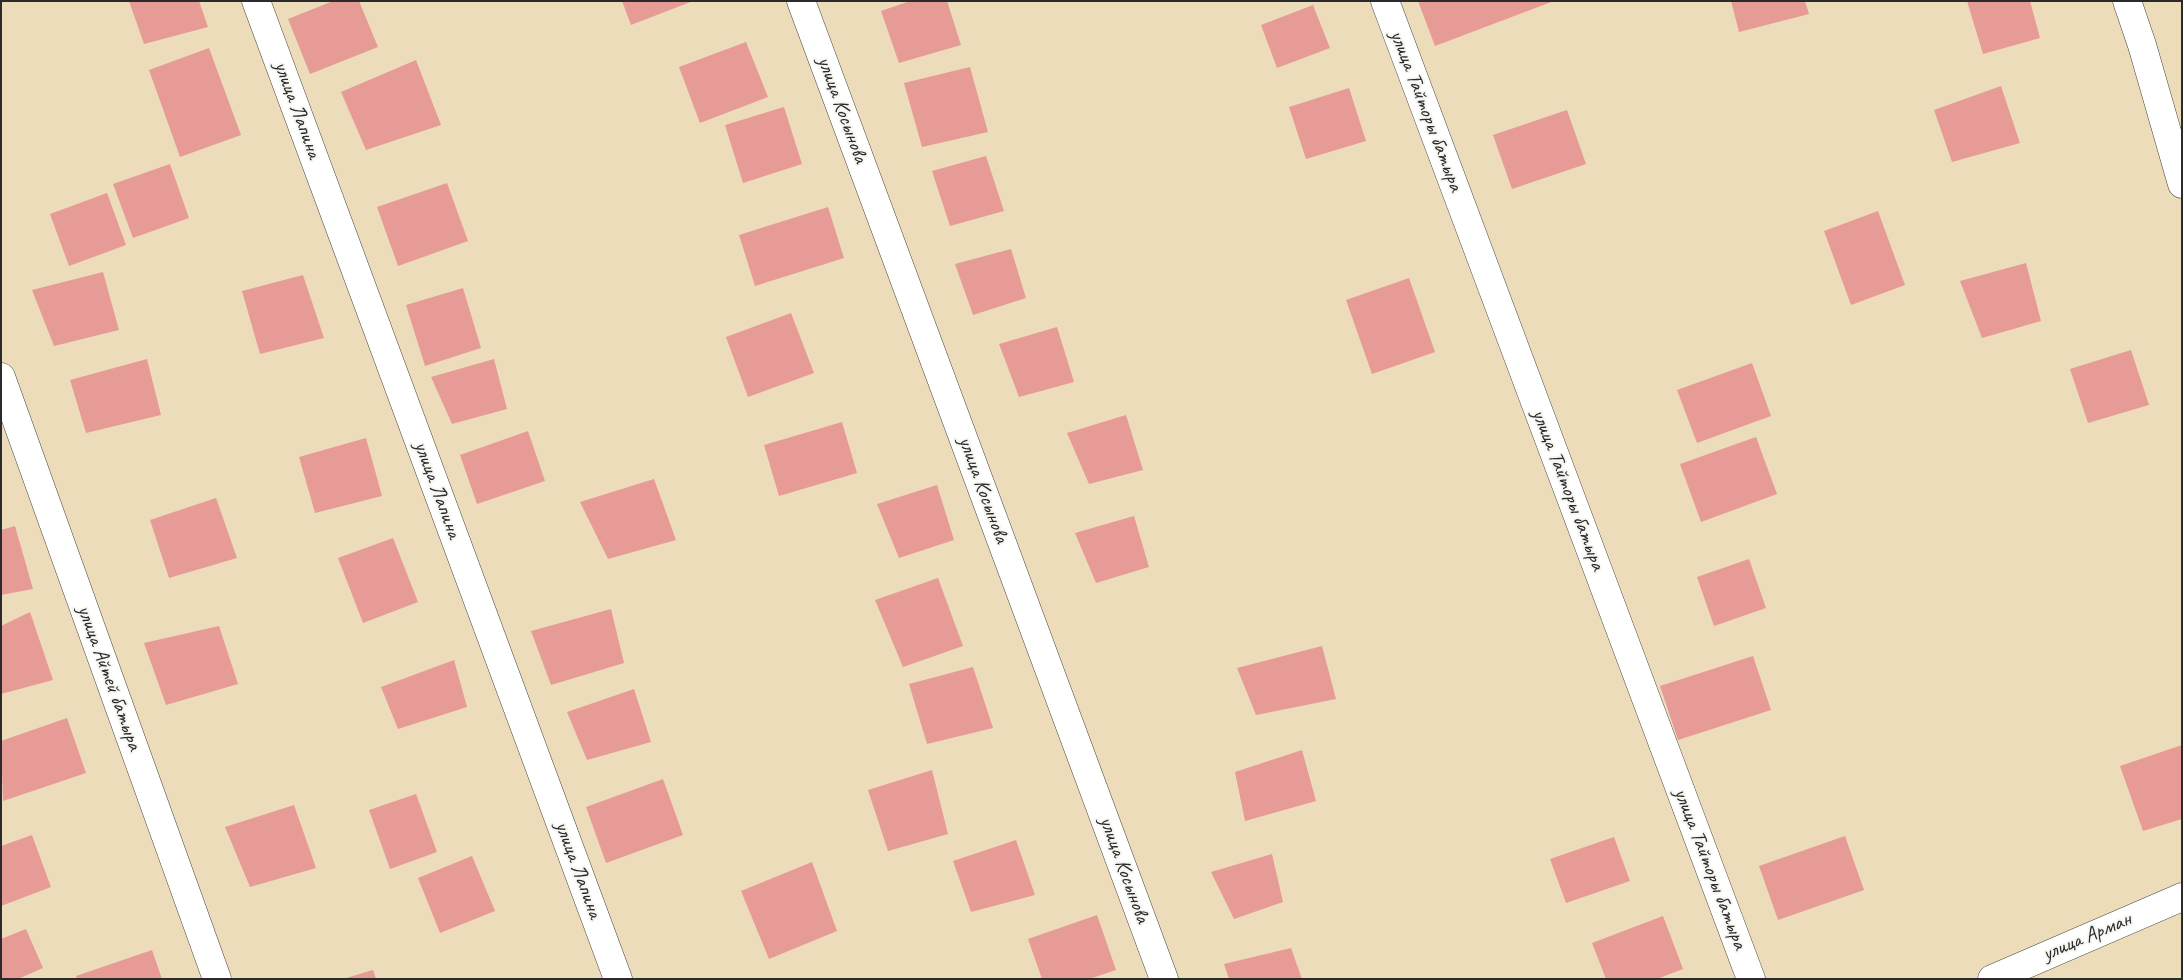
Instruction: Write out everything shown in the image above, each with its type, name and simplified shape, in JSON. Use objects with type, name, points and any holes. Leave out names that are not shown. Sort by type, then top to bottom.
[{"type":"street","name":"улица Лапина","points":[[256,1],[618,979]]},
{"type":"street","name":"улица Косынова","points":[[801,1],[1164,979]]},
{"type":"street","name":"улица Тайторы батыра","points":[[1385,1],[1751,979]]},
{"type":"street","points":[[2127,1],[2142,45],[2182,184]]},
{"type":"street","name":"улица Айтей батыра","points":[[1,377],[217,979]]},
{"type":"street","name":"улица Арман","points":[[1992,979],[2182,897]]},
{"type":"building","points":[[129,1],[199,1],[208,27],[144,44]]},
{"type":"building","points":[[333,1],[359,1],[378,47],[310,74],[288,19]]},
{"type":"building","points":[[622,1],[693,1],[631,25]]},
{"type":"building","points":[[910,1],[947,1],[961,45],[899,63],[881,11]]},
{"type":"building","points":[[1418,1],[1554,1],[1435,46]]},
{"type":"building","points":[[1731,1],[1805,1],[1809,14],[1739,32]]},
{"type":"building","points":[[1967,1],[2030,1],[2040,38],[1983,54]]},
{"type":"building","points":[[1313,5],[1330,48],[1277,68],[1261,25]]},
{"type":"building","points":[[746,42],[768,97],[700,123],[679,67]]},
{"type":"building","points":[[209,48],[241,135],[180,157],[149,70]]},
{"type":"building","points":[[416,60],[441,125],[366,150],[341,92]]},
{"type":"building","points":[[970,67],[988,132],[922,147],[904,83]]},
{"type":"building","points":[[2001,86],[2020,143],[1952,162],[1934,110]]},
{"type":"building","points":[[1349,88],[1366,141],[1306,159],[1289,107]]},
{"type":"building","points":[[784,107],[802,164],[743,183],[725,125]]},
{"type":"building","points":[[1567,110],[1586,164],[1512,189],[1493,135]]},
{"type":"building","points":[[986,156],[1004,211],[950,226],[932,171]]},
{"type":"building","points":[[170,164],[189,218],[133,238],[113,184]]},
{"type":"building","points":[[447,183],[468,241],[398,266],[377,207]]},
{"type":"building","points":[[107,193],[126,245],[69,266],[50,214]]},
{"type":"building","points":[[828,207],[844,258],[755,286],[739,235]]},
{"type":"building","points":[[1878,211],[1905,285],[1851,305],[1824,231]]},
{"type":"building","points":[[1011,249],[1026,298],[973,315],[955,264]]},
{"type":"building","points":[[2026,263],[2041,321],[1982,338],[1960,281]]},
{"type":"building","points":[[103,272],[119,330],[54,346],[32,290]]},
{"type":"building","points":[[303,275],[324,338],[260,354],[242,291]]},
{"type":"building","points":[[1409,278],[1435,352],[1372,374],[1346,300]]},
{"type":"building","points":[[463,288],[481,348],[425,366],[406,305]]},
{"type":"building","points":[[791,313],[814,373],[748,397],[726,337]]},
{"type":"building","points":[[1057,327],[1074,382],[1019,397],[999,344]]},
{"type":"building","points":[[2131,350],[2149,405],[2088,423],[2070,369]]},
{"type":"building","points":[[147,359],[161,415],[86,433],[70,380]]},
{"type":"building","points":[[494,359],[507,409],[452,424],[431,377]]},
{"type":"building","points":[[1752,363],[1771,416],[1697,443],[1677,390]]},
{"type":"building","points":[[1126,415],[1143,470],[1089,484],[1067,433]]},
{"type":"building","points":[[842,422],[857,473],[779,496],[764,445]]},
{"type":"building","points":[[528,431],[545,481],[477,504],[460,455]]},
{"type":"building","points":[[1756,437],[1777,494],[1701,522],[1680,464]]},
{"type":"building","points":[[366,438],[382,496],[315,513],[299,457]]},
{"type":"building","points":[[654,479],[676,540],[608,559],[580,502]]},
{"type":"building","points":[[937,485],[954,540],[899,558],[877,504]]},
{"type":"building","points":[[216,498],[237,558],[169,578],[150,520]]},
{"type":"building","points":[[1134,516],[1149,567],[1096,583],[1075,533]]},
{"type":"building","points":[[15,526],[33,589],[1,595],[1,530]]},
{"type":"building","points":[[393,538],[418,602],[363,623],[338,558]]},
{"type":"building","points":[[1749,559],[1766,608],[1714,626],[1697,577]]},
{"type":"building","points":[[938,578],[963,646],[903,667],[875,600]]},
{"type":"building","points":[[611,609],[624,663],[551,685],[531,631]]},
{"type":"building","points":[[30,612],[53,680],[1,694],[1,626]]},
{"type":"building","points":[[219,626],[238,684],[166,705],[144,643]]},
{"type":"building","points":[[1322,646],[1336,699],[1256,715],[1237,668]]},
{"type":"building","points":[[1753,656],[1771,710],[1678,740],[1660,686]]},
{"type":"building","points":[[454,660],[467,707],[398,729],[381,687]]},
{"type":"building","points":[[973,667],[993,728],[927,744],[909,684]]},
{"type":"building","points":[[634,689],[651,742],[587,760],[567,712]]},
{"type":"building","points":[[67,718],[86,773],[3,801],[1,741]]},
{"type":"building","points":[[2182,745],[2182,819],[2143,831],[2120,766]]},
{"type":"building","points":[[1302,750],[1316,801],[1245,821],[1235,772]]},
{"type":"building","points":[[932,770],[948,834],[888,851],[868,790]]},
{"type":"building","points":[[663,779],[683,835],[606,863],[586,807]]},
{"type":"building","points":[[416,794],[437,852],[390,869],[369,810]]},
{"type":"building","points":[[294,805],[316,868],[250,887],[225,827]]},
{"type":"building","points":[[32,835],[51,887],[1,906],[1,846]]},
{"type":"building","points":[[1845,836],[1864,890],[1778,920],[1759,866]]},
{"type":"building","points":[[1614,837],[1630,881],[1566,903],[1550,859]]},
{"type":"building","points":[[1016,840],[1035,895],[971,912],[953,861]]},
{"type":"building","points":[[1272,854],[1283,902],[1234,919],[1211,872]]},
{"type":"building","points":[[472,856],[495,911],[440,933],[418,878]]},
{"type":"building","points":[[812,862],[837,931],[769,959],[741,891]]},
{"type":"building","points":[[1097,915],[1116,970],[1089,979],[1042,979],[1028,939]]},
{"type":"building","points":[[1663,916],[1683,969],[1657,979],[1606,979],[1592,943]]},
{"type":"building","points":[[26,929],[43,968],[18,979],[1,979],[1,939]]},
{"type":"building","points":[[1291,948],[1302,979],[1229,979],[1224,964]]},
{"type":"building","points":[[152,950],[162,979],[77,979],[76,976]]},
{"type":"building","points":[[373,970],[376,979],[346,979],[346,978]]}]
